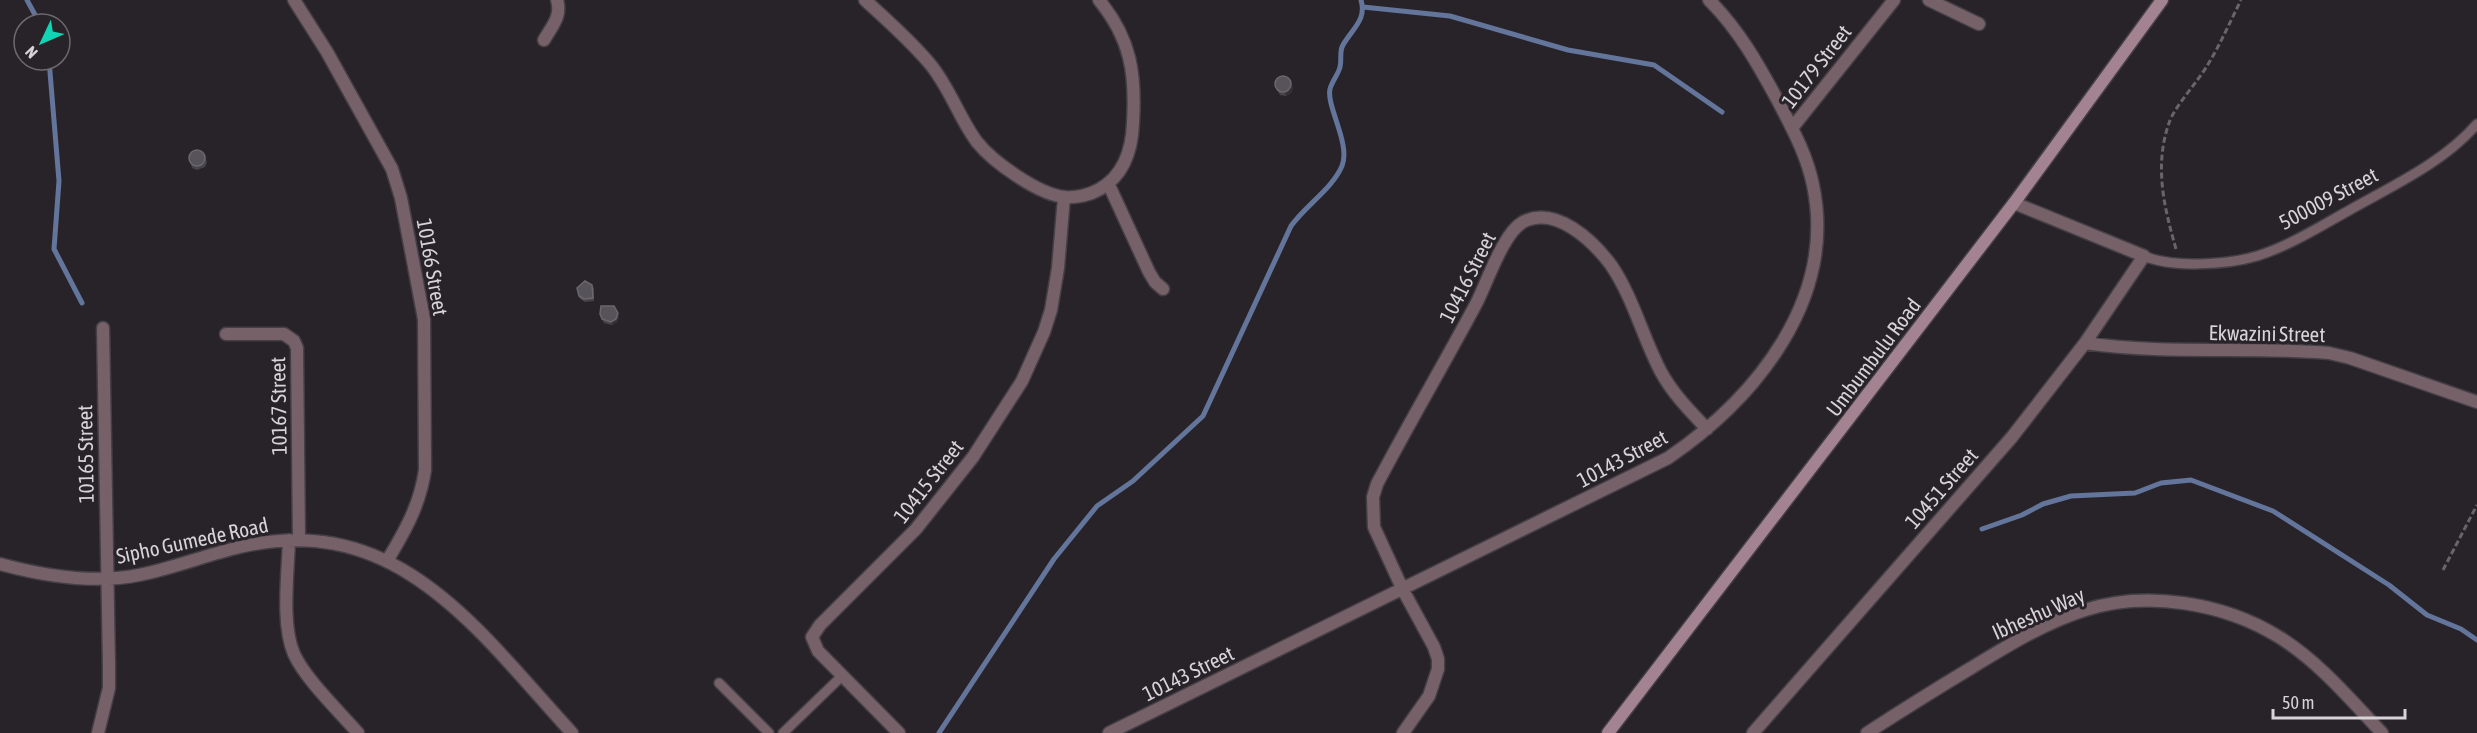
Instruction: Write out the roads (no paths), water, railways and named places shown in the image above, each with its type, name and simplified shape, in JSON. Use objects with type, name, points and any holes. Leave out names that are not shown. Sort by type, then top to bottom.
[{"type":"main road","name":"Umbumbulu Road","points":[[1608,733],[2014,203],[2162,0]]},
{"type":"street","name":"10166 Street","points":[[294,0],[327,51],[392,169],[401,198],[424,319],[425,470],[422,492],[415,510],[387,561]]},
{"type":"street","points":[[544,40],[560,11],[557,0]]},
{"type":"street","points":[[865,0],[932,66],[969,129],[990,156],[1031,184],[1064,197],[1094,192],[1108,183],[1118,174],[1126,161],[1131,143],[1134,123],[1131,64],[1122,33],[1099,0]]},
{"type":"street","name":"10143 Street","points":[[1109,733],[1650,468],[1689,444],[1707,429],[1736,402],[1771,361],[1797,316],[1808,287],[1817,239],[1813,184],[1792,128],[1755,59],[1738,32],[1708,0]]},
{"type":"street","name":"10179 Street","points":[[1792,128],[1893,0]]},
{"type":"street","points":[[1929,0],[1979,24]]},
{"type":"street","points":[[1108,183],[1149,272],[1163,289]]},
{"type":"street","name":"10415 Street","points":[[899,733],[813,643],[814,631],[916,530],[973,457],[1022,381],[1044,332],[1051,310],[1058,268],[1064,197]]},
{"type":"street","name":"500009 Street","points":[[2014,203],[2144,256]]},
{"type":"street","name":"10416 Street","points":[[1403,590],[1374,527],[1373,497],[1377,484],[1477,302],[1504,246],[1522,222],[1534,218],[1563,223],[1580,233],[1596,248],[1612,267],[1665,379],[1707,429]]},
{"type":"street","name":"10451 Street","points":[[1753,733],[2012,437],[2085,344],[2144,256]]},
{"type":"street","name":"10165 Street","points":[[98,733],[109,688],[103,328]]},
{"type":"street","name":"10167 Street","points":[[226,334],[284,334],[294,341],[297,348],[294,540],[288,628],[290,643],[302,668],[358,733]]},
{"type":"street","name":"Ekwazini Street","points":[[2085,344],[2124,349],[2176,351],[2329,353],[2350,358],[2477,402]]},
{"type":"street","name":"Sipho Gumede Road","points":[[0,564],[46,574],[107,579],[141,574],[242,547],[294,540],[336,544],[405,569],[448,600],[572,733]]},
{"type":"street","points":[[1403,590],[1434,647],[1438,669],[1429,696],[1403,733]]},
{"type":"street","name":"Ibheshu Way","points":[[1867,733],[2017,640],[2056,622],[2086,610],[2118,603],[2154,601],[2230,613],[2278,637],[2327,676],[2382,733]]},
{"type":"lane","name":"500009 Street","points":[[2144,256],[2157,262],[2217,263],[2257,256],[2308,233],[2412,174],[2464,138],[2477,124]]},
{"type":"lane","points":[[783,733],[843,675]]},
{"type":"lane","points":[[719,683],[769,733]]},
{"type":"waterway","points":[[27,0],[34,12]]},
{"type":"waterway","points":[[939,733],[1054,559],[1097,506],[1133,481],[1203,416],[1291,226],[1332,182],[1342,166],[1343,147],[1331,105],[1330,89],[1340,67],[1342,47],[1360,19],[1361,0]]},
{"type":"waterway","points":[[1363,7],[1450,16],[1568,50],[1654,65],[1722,112]]},
{"type":"waterway","points":[[50,72],[59,181],[54,249],[82,303]]},
{"type":"waterway","points":[[1982,529],[2022,515],[2043,504],[2071,496],[2135,493],[2161,483],[2191,480],[2273,511],[2389,585],[2427,615],[2461,629],[2477,640]]}]
